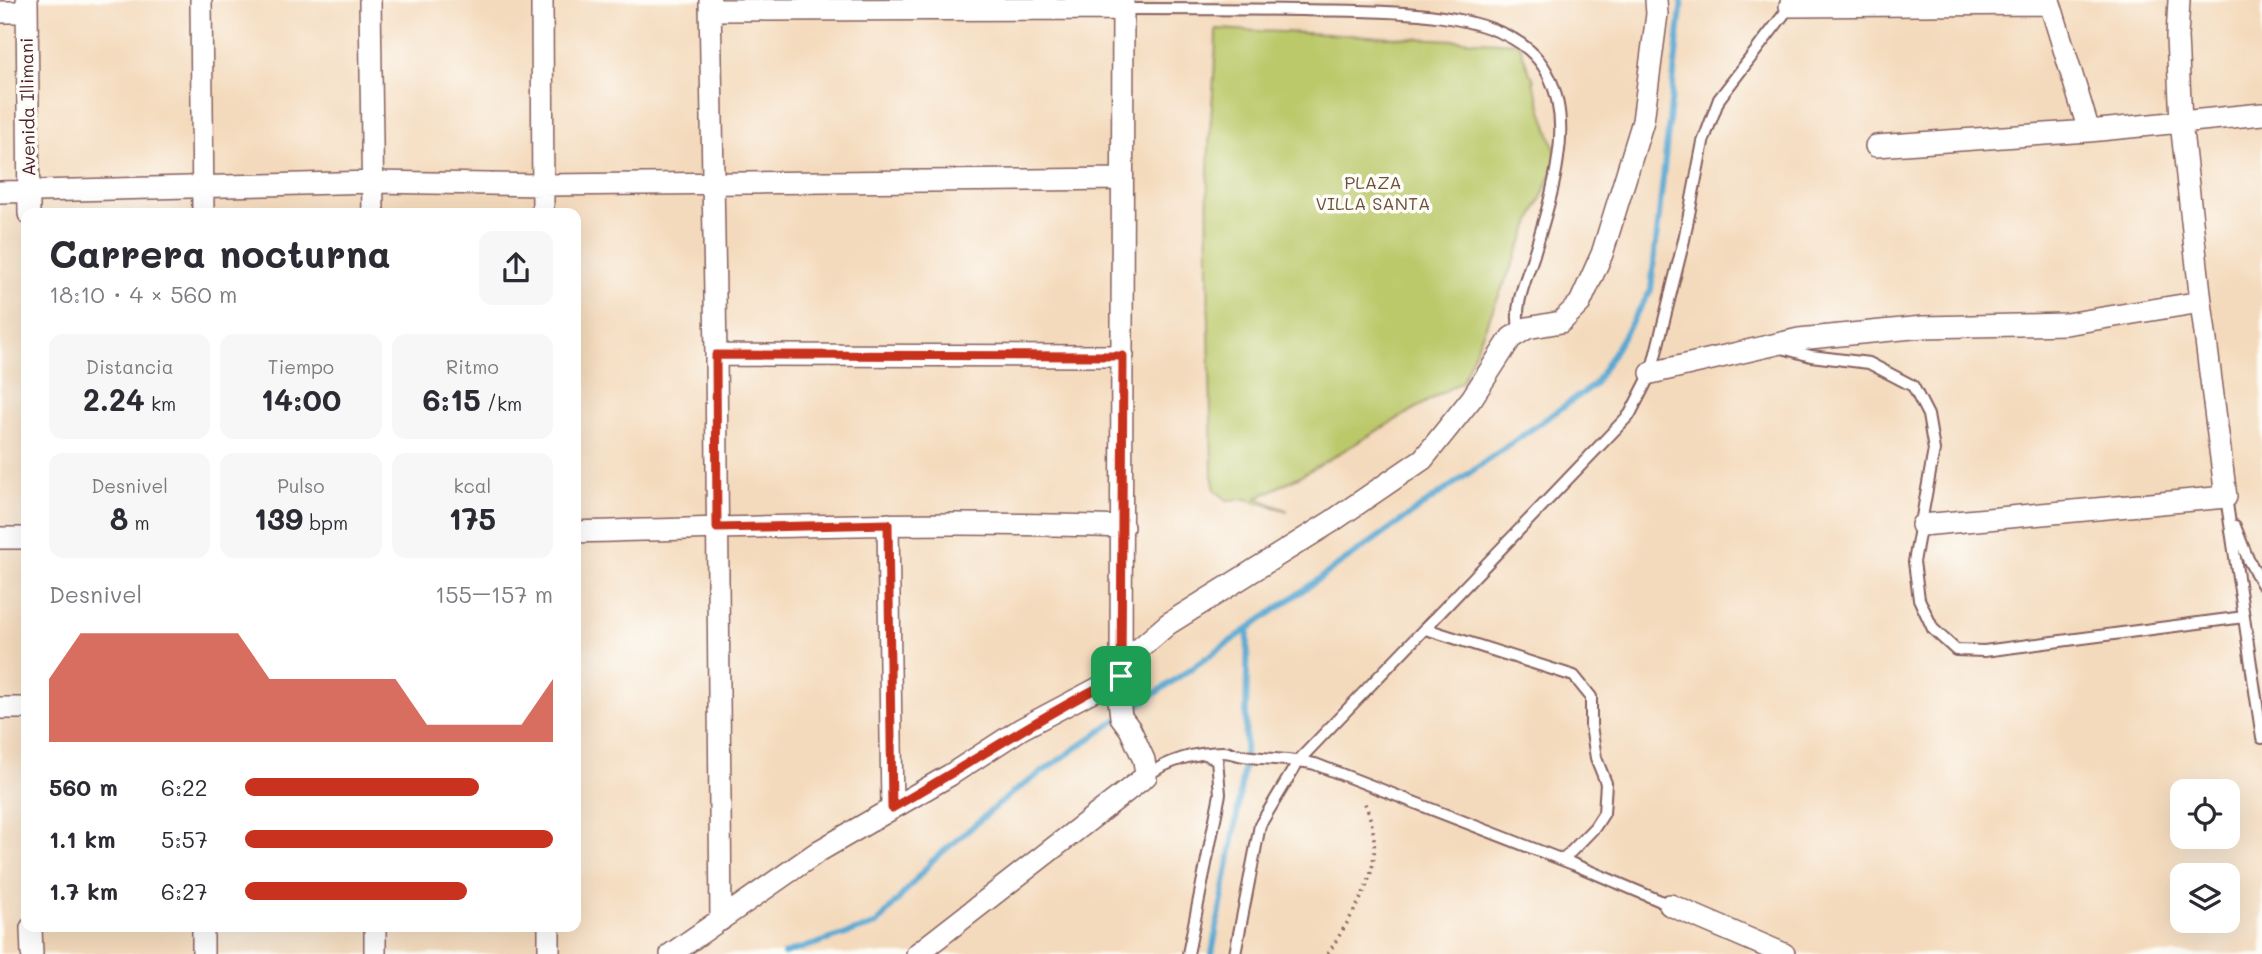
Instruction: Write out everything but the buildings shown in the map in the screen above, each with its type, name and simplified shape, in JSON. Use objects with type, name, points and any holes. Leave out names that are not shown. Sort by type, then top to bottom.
[{"type":"street","points":[[201,0],[203,208]]},
{"type":"street","points":[[370,0],[373,208]]},
{"type":"street","points":[[542,0],[544,208]]},
{"type":"street","points":[[671,954],[820,851],[950,775],[1021,729],[1121,676],[1138,650],[1168,624],[1331,522],[1423,459],[1472,398],[1510,338],[1527,328],[1561,322],[1580,303],[1602,254],[1643,121],[1657,14],[1656,0]]},
{"type":"street","points":[[1922,525],[2226,497],[2181,122],[2177,37],[2179,0]]},
{"type":"street","points":[[1793,3],[2050,2],[2089,131]]},
{"type":"street","points":[[721,920],[710,5],[1123,5],[1123,527],[1121,676],[1118,692],[1121,717],[1130,729],[1144,760],[1146,776],[918,954]]},
{"type":"street","points":[[0,12],[27,6]]},
{"type":"street","name":"Avenida Illimani","points":[[27,6],[29,208]]},
{"type":"street","points":[[1876,146],[2089,131],[2262,114]]},
{"type":"street","points":[[0,192],[373,182],[543,185],[1122,180]]},
{"type":"street","points":[[1651,373],[1799,339],[1923,327],[2066,324],[2201,302]]},
{"type":"street","points":[[716,355],[1123,356]]},
{"type":"street","points":[[581,532],[888,524],[1029,523],[1123,527]]},
{"type":"street","points":[[888,524],[892,808]]},
{"type":"street","points":[[0,538],[21,538]]},
{"type":"street","points":[[0,708],[21,708]]},
{"type":"street","points":[[1670,905],[1784,954]]},
{"type":"street","points":[[32,932],[32,954]]},
{"type":"street","points":[[203,932],[203,954]]},
{"type":"street","points":[[375,932],[375,954]]},
{"type":"street","points":[[549,932],[549,954]]},
{"type":"lane","points":[[1235,954],[1259,825],[1299,760],[1630,414],[1651,373],[1684,240],[1703,142],[1719,99],[1793,3]]},
{"type":"lane","points":[[1123,5],[1430,15],[1499,33],[1530,51],[1547,72],[1553,85],[1558,105],[1560,142],[1546,213],[1517,309],[1520,332]]},
{"type":"lane","points":[[1772,345],[1811,356],[1869,363],[1913,386],[1928,415],[1934,450],[1914,562],[1919,599],[1933,629],[1956,650],[1984,651],[2244,617]]},
{"type":"lane","points":[[2226,497],[2248,559],[2262,584]]},
{"type":"lane","points":[[2226,497],[2262,738]]},
{"type":"lane","points":[[1426,629],[1574,676],[1591,697],[1596,758],[1606,783],[1604,813],[1595,827],[1563,860]]},
{"type":"lane","points":[[1146,776],[1161,765],[1224,752],[1245,757],[1299,760],[1353,778],[1563,860],[1670,905]]},
{"type":"lane","points":[[1188,954],[1220,794],[1217,759],[1205,754]]},
{"type":"path","points":[[1328,954],[1369,884],[1373,868],[1370,819],[1353,778]]},
{"type":"green space","name":"PLAZA VILLA SANTA","points":[[1216,29],[1519,43],[1533,77],[1558,159],[1462,381],[1300,476],[1257,498],[1288,511],[1246,499],[1227,500],[1215,490],[1212,475],[1208,210]]},
{"type":"waterway","points":[[1212,954],[1235,829],[1245,756],[1248,629],[1594,385],[1651,290],[1682,0]]},
{"type":"waterway","points":[[1127,713],[1248,629]]},
{"type":"waterway","points":[[784,954],[877,924],[932,861],[1012,793],[1118,719]]},
{"type":"route","points":[[716,355],[1123,356],[1121,676],[1021,729],[950,775],[892,808],[888,524],[717,528],[716,355]]}]
